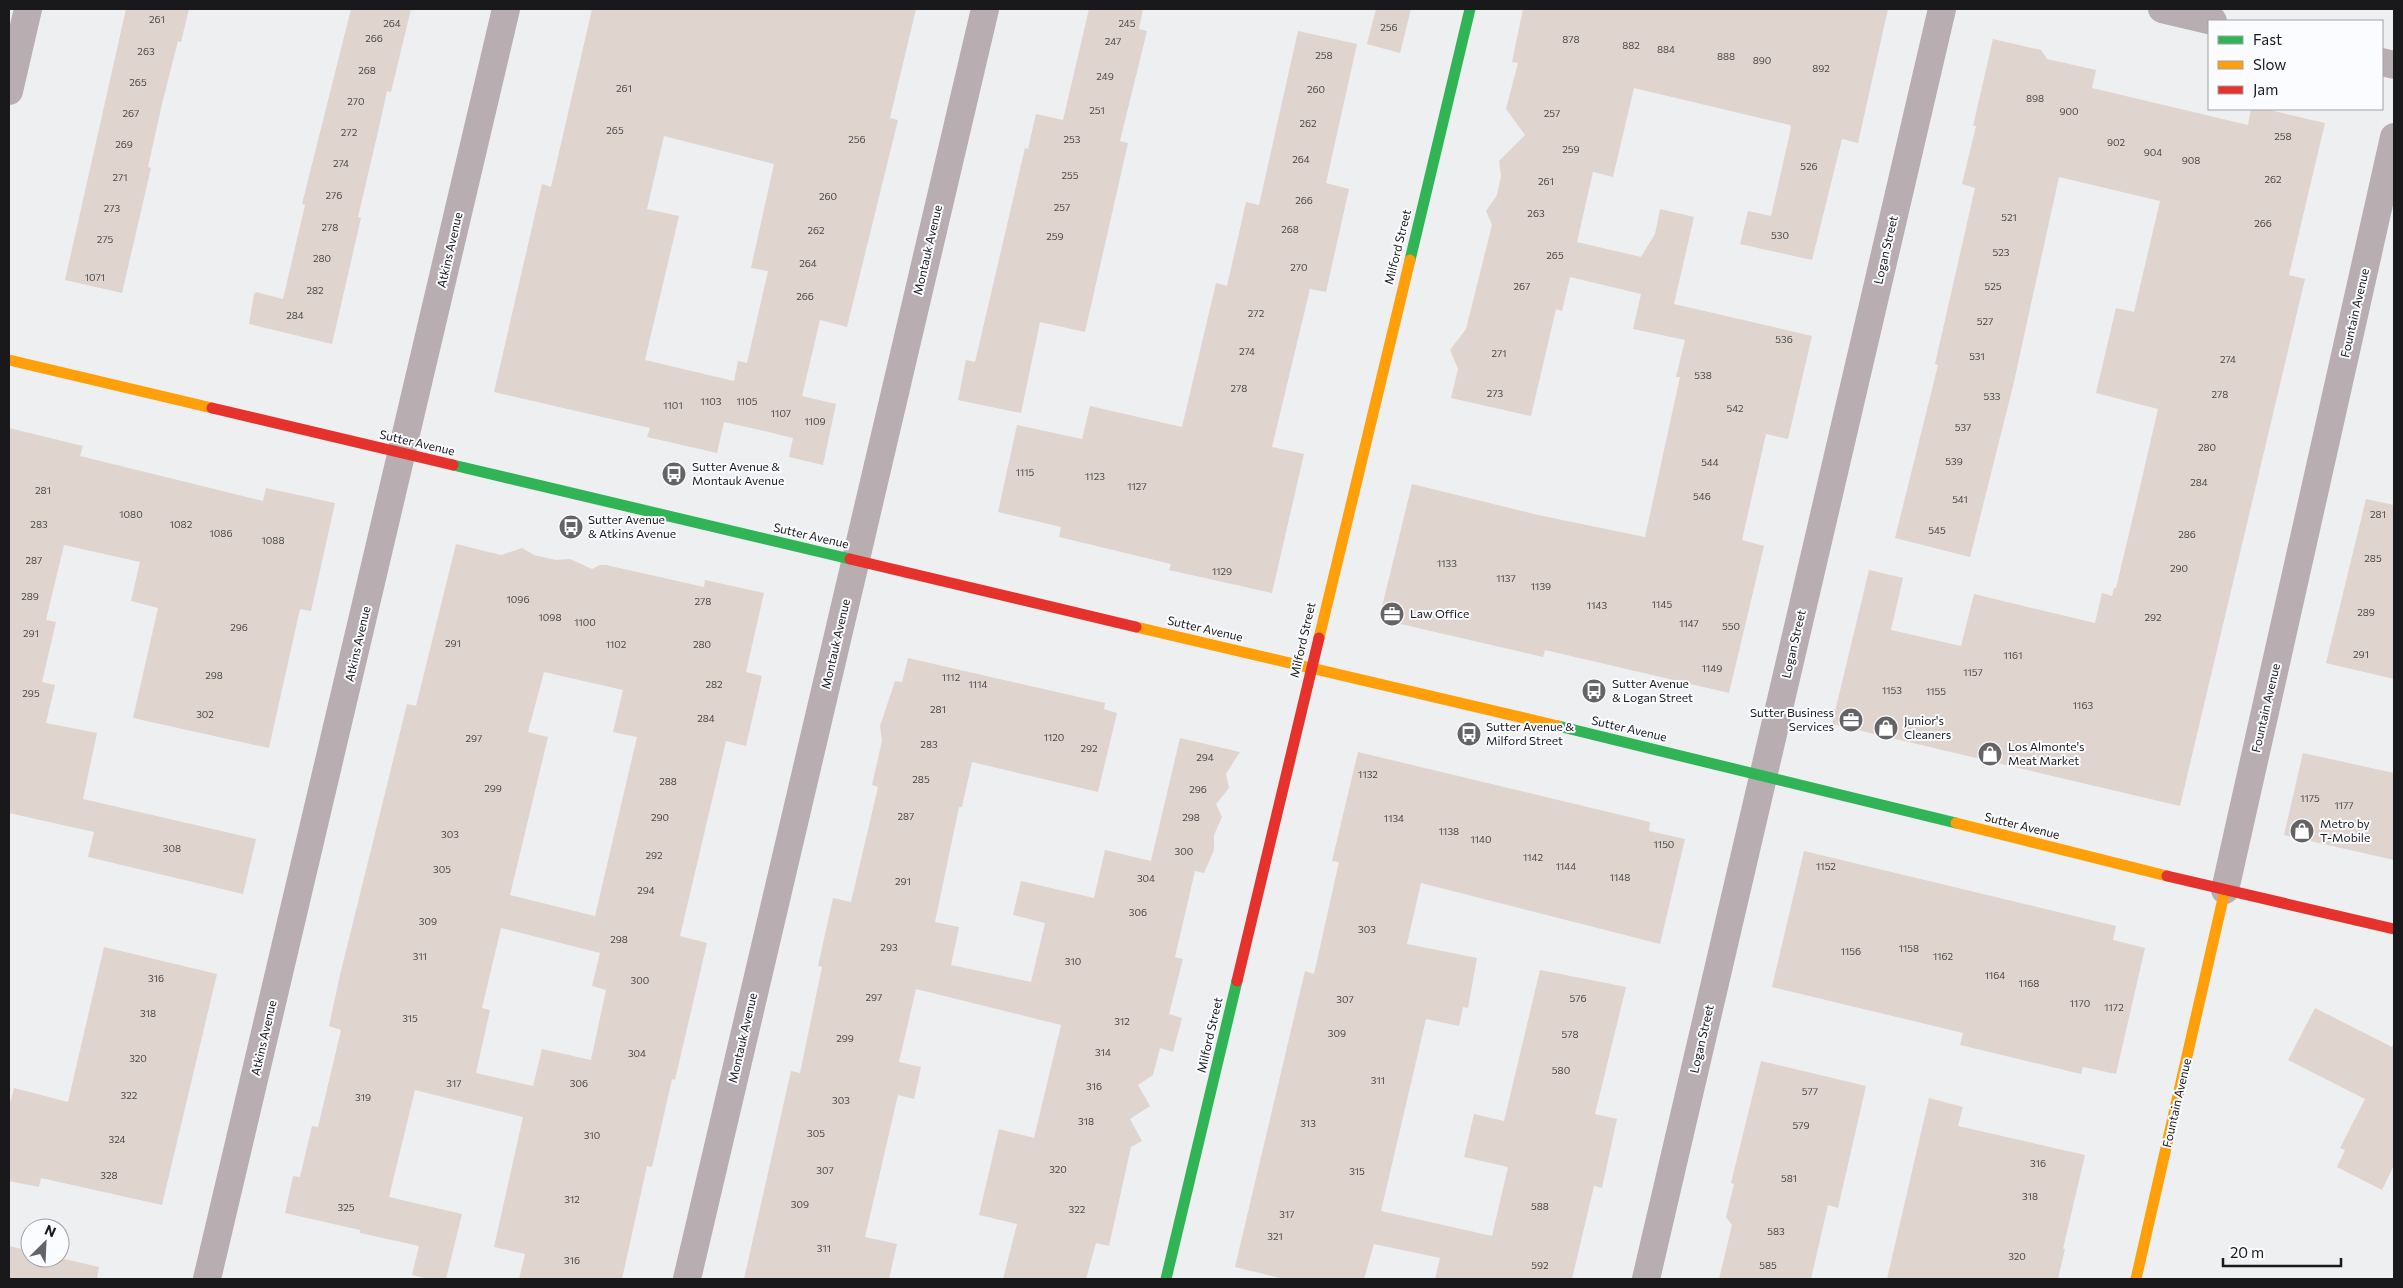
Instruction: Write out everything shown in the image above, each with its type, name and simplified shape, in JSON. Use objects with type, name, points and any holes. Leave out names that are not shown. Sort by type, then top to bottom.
[{"type":"street","points":[[9,91],[28,9]]},
{"type":"street","name":"Atkins Avenue","points":[[207,1279],[506,9]]},
{"type":"street","name":"Montauk Avenue","points":[[687,1279],[985,9]]},
{"type":"street","name":"Milford Street","points":[[1166,1279],[1470,9]]},
{"type":"street","name":"Logan Street","points":[[1646,1279],[1942,9]]},
{"type":"street","points":[[2162,9],[2210,20]]},
{"type":"street","name":"Fountain Avenue","points":[[2136,1279],[2394,137]]},
{"type":"street","name":"Sutter Avenue","points":[[9,360],[1764,775],[2225,890],[2394,929]]},
{"type":"building","points":[[126,9],[189,9],[181,42],[178,41],[162,104],[148,167],[151,168],[122,293],[65,280]]},
{"type":"building","points":[[351,9],[411,9],[391,92],[387,91],[358,217],[361,218],[332,344],[249,324],[254,294],[256,292],[283,299],[305,205],[302,204]]},
{"type":"building","points":[[592,9],[916,9],[890,118],[898,120],[847,327],[820,320],[802,396],[836,404],[823,465],[789,457],[793,438],[724,422],[717,453],[647,437],[650,428],[494,392],[542,184],[551,187]],"holes":[[[664,136],[774,164],[751,268],[768,271],[747,363],[738,361],[734,381],[645,360],[679,216],[647,209]]]},
{"type":"building","points":[[1089,9],[1143,9],[1139,29],[1147,31],[1120,141],[1128,143],[1085,332],[1040,322],[1021,413],[958,400],[966,360],[975,362],[1025,148],[1028,149],[1036,114],[1063,120]]},
{"type":"building","points":[[1376,9],[1411,9],[1400,53],[1367,44]]},
{"type":"building","points":[[1523,9],[1888,9],[1858,143],[1842,139],[1812,260],[1740,244],[1748,211],[1771,216],[1791,128],[1790,125],[1634,88],[1613,177],[1593,172],[1577,242],[1641,257],[1655,234],[1660,209],[1694,217],[1674,304],[1812,336],[1788,439],[1766,434],[1742,540],[1764,546],[1729,693],[1545,650],[1543,657],[1379,619],[1412,484],[1538,515],[1645,537],[1680,377],[1676,377],[1685,340],[1633,329],[1641,294],[1570,277],[1562,311],[1556,309],[1531,416],[1451,398],[1458,369],[1450,350],[1466,329],[1492,225],[1486,211],[1497,195],[1501,176],[1499,161],[1525,135],[1506,109],[1518,63],[1512,62]]},
{"type":"building","points":[[1298,31],[1357,44],[1326,183],[1349,189],[1326,292],[1310,289],[1272,447],[1304,454],[1272,593],[1169,570],[1171,564],[1059,537],[1061,527],[998,512],[1017,425],[1082,439],[1090,406],[1182,427],[1216,283],[1227,286],[1246,202],[1259,205]]},
{"type":"building","points":[[1993,39],[2041,50],[2047,59],[2096,70],[2092,88],[2248,125],[2251,110],[2269,110],[2325,123],[2289,275],[2305,279],[2180,806],[1832,724],[1869,570],[1903,578],[1891,630],[1961,646],[1974,594],[2095,623],[2102,593],[2112,596],[2114,588],[2116,588],[2136,504],[2158,409],[2096,393],[2116,308],[2134,312],[2160,201],[2059,177],[2013,386],[1970,557],[1895,538],[1938,365],[1935,364],[1975,188],[1962,184],[1976,126],[1973,126]]},
{"type":"building","points":[[9,428],[83,446],[80,456],[263,501],[266,488],[335,503],[311,611],[300,609],[269,748],[133,718],[158,608],[131,601],[140,562],[64,545],[46,620],[56,622],[42,682],[55,685],[46,723],[97,733],[83,799],[256,839],[243,894],[88,857],[94,832],[9,813]]},
{"type":"building","points":[[2366,499],[2394,505],[2394,679],[2326,663]]},
{"type":"building","points":[[456,544],[501,555],[522,548],[534,555],[556,560],[570,559],[592,569],[600,565],[606,565],[704,587],[705,580],[764,593],[746,672],[762,676],[746,746],[726,741],[680,936],[707,943],[675,1080],[672,1079],[652,1167],[647,1166],[622,1279],[519,1279],[525,1254],[494,1247],[523,1117],[415,1090],[389,1197],[462,1214],[446,1279],[429,1279],[412,1275],[419,1246],[285,1213],[293,1176],[300,1177],[312,1126],[318,1127],[341,1030],[329,1026],[340,975],[407,704],[416,706]],"holes":[[[544,672],[623,690],[613,732],[637,737],[595,916],[510,895],[548,737],[528,732]],[[501,928],[600,953],[592,986],[606,990],[591,1060],[542,1049],[533,1086],[476,1073],[490,1010],[482,1008]]]},
{"type":"building","points":[[908,658],[1105,703],[1104,709],[1117,713],[1098,792],[972,762],[962,807],[959,807],[935,922],[959,927],[951,965],[1031,982],[1045,923],[1013,915],[1021,881],[1094,898],[1105,850],[1151,861],[1180,738],[1240,752],[1226,774],[1229,788],[1216,804],[1222,817],[1214,835],[1214,850],[1204,873],[1195,871],[1175,957],[1183,959],[1169,1014],[1182,1018],[1173,1052],[1160,1048],[1153,1075],[1138,1085],[1150,1106],[1130,1119],[1142,1141],[1131,1147],[1109,1246],[1096,1243],[1086,1279],[1003,1279],[1017,1224],[979,1215],[999,1129],[1034,1138],[1061,1025],[916,989],[899,1062],[921,1067],[914,1099],[898,1095],[865,1237],[897,1244],[889,1279],[744,1279],[791,1071],[800,1073],[822,967],[818,966],[833,898],[851,902],[878,787],[872,785],[882,741],[880,726],[895,681],[902,682]]},
{"type":"building","points":[[1358,752],[1650,822],[1649,831],[1685,839],[1660,944],[1421,883],[1407,944],[1477,958],[1468,1008],[1463,1007],[1459,1026],[1426,1019],[1381,1211],[1492,1236],[1508,1167],[1464,1157],[1474,1114],[1504,1121],[1540,970],[1626,987],[1595,1114],[1617,1119],[1602,1188],[1594,1186],[1572,1279],[1435,1279],[1440,1258],[1374,1244],[1364,1279],[1284,1279],[1235,1267],[1305,971],[1314,974],[1339,862],[1332,861]]},
{"type":"building","points":[[2303,753],[2394,773],[2394,860],[2284,835]]},
{"type":"building","points":[[1804,851],[2116,926],[2113,940],[2145,948],[2116,1074],[2083,1067],[2081,1074],[1960,1045],[1963,1033],[1772,987]]},
{"type":"building","points":[[104,947],[217,974],[162,1205],[41,1178],[39,1187],[9,1181],[9,1107],[14,1088],[68,1102]]},
{"type":"building","points":[[2315,1008],[2392,1047],[2394,1043],[2394,1165],[2382,1190],[2337,1167],[2345,1150],[2340,1148],[2365,1099],[2288,1060]]},
{"type":"building","points":[[1761,1061],[1866,1086],[1838,1208],[1828,1205],[1811,1279],[1719,1279],[1732,1225],[1726,1217],[1734,1184],[1731,1183]]},
{"type":"building","points":[[1929,1098],[1963,1107],[1958,1126],[2085,1155],[2058,1279],[1887,1279]]},
{"type":"building","points":[[9,1246],[20,1249],[20,1268],[70,1268],[70,1260],[99,1267],[97,1279],[9,1279]]},
{"type":"traffic: fast","points":[[1410,260],[1470,9]]},
{"type":"traffic: fast","points":[[453,465],[850,559]]},
{"type":"traffic: fast","points":[[1558,726],[1956,823]]},
{"type":"traffic: fast","points":[[1166,1279],[1237,981]]},
{"type":"traffic: slow","points":[[1319,638],[1410,260]]},
{"type":"traffic: slow","points":[[9,360],[212,408]]},
{"type":"traffic: slow","points":[[1136,627],[1558,726]]},
{"type":"traffic: slow","points":[[1956,823],[2167,876]]},
{"type":"traffic: slow","points":[[2136,1279],[2225,890]]},
{"type":"traffic: jam","points":[[212,408],[453,465]]},
{"type":"traffic: jam","points":[[850,559],[1136,627]]},
{"type":"traffic: jam","points":[[1237,981],[1319,638]]},
{"type":"traffic: jam","points":[[2167,876],[2394,929]]},
{"type":"place","name":"Sutter Avenue & Montauk Avenue","points":[[674,474]]},
{"type":"place","name":"Sutter Avenue & Atkins Avenue","points":[[571,527]]},
{"type":"place","name":"Law Office","points":[[1392,614]]},
{"type":"place","name":"Sutter Avenue & Logan Street","points":[[1594,691]]},
{"type":"place","name":"Sutter Business Services","points":[[1851,720]]},
{"type":"place","name":"Junior's Cleaners","points":[[1886,728]]},
{"type":"place","name":"Sutter Avenue & Milford Street","points":[[1469,734]]},
{"type":"place","name":"Los Almonte's Meat Market","points":[[1990,754]]},
{"type":"place","name":"Metro by T-Mobile","points":[[2302,831]]}]
